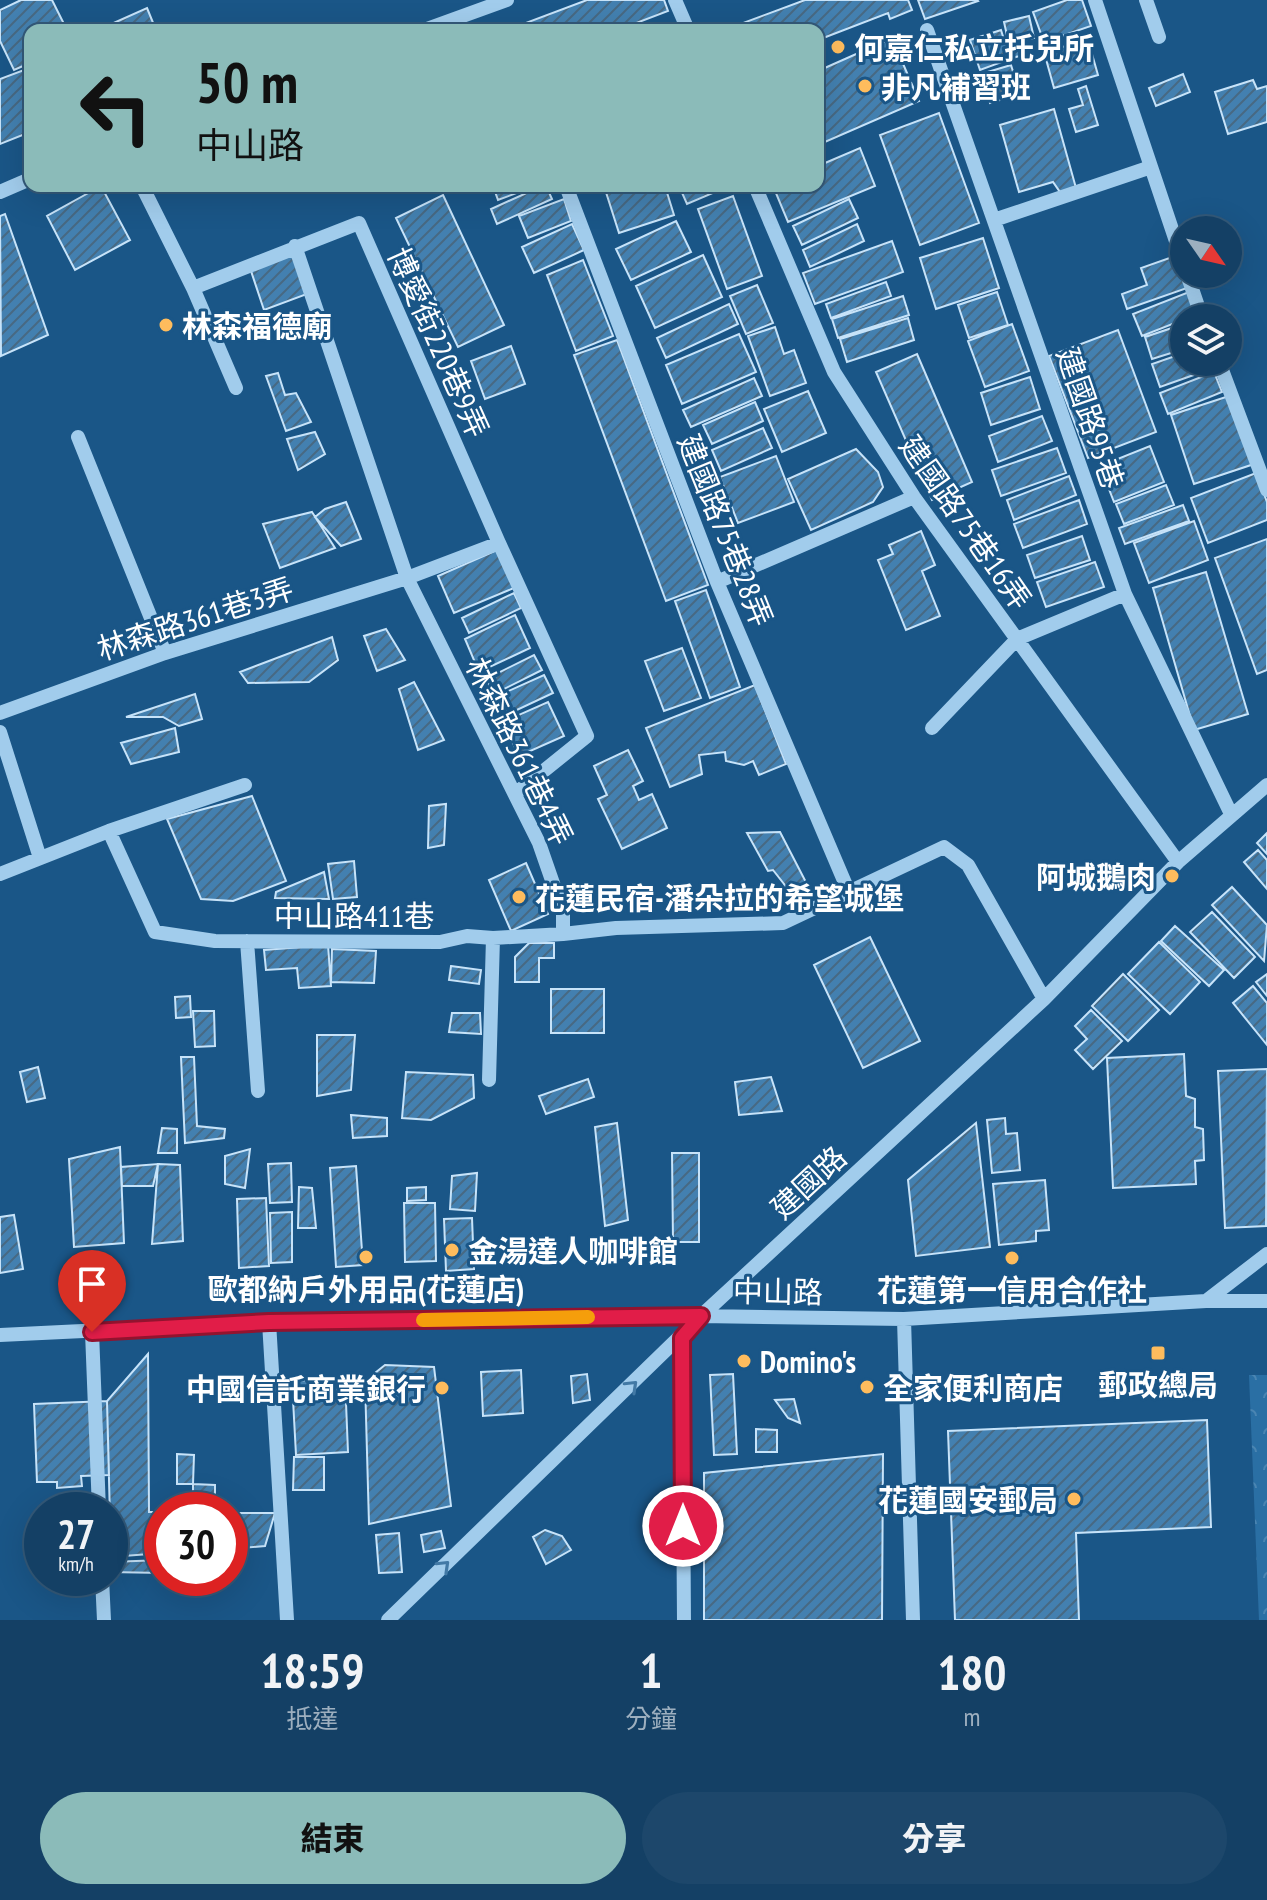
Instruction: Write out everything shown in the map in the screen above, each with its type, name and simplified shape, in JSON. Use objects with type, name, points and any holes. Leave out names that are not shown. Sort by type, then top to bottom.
[{"type":"street","points":[[441,24],[507,0]]},
{"type":"street","points":[[675,0],[685,24]]},
{"type":"street","points":[[1095,0],[1170,223]]},
{"type":"street","points":[[1146,0],[1159,37]]},
{"type":"street","name":"建國路95巷","points":[[927,30],[1125,594],[1231,814]]},
{"type":"street","points":[[994,220],[1151,167]]},
{"type":"street","points":[[0,192],[24,182]]},
{"type":"street","points":[[145,192],[193,288],[236,388]]},
{"type":"street","name":"建國路75巷28弄","points":[[568,192],[717,582],[848,890]]},
{"type":"street","name":"建國路75巷16弄","points":[[758,192],[834,372],[914,497],[1178,862]]},
{"type":"street","name":"博愛街220巷9弄","points":[[193,288],[359,223],[499,543]]},
{"type":"street","points":[[295,246],[407,578]]},
{"type":"street","points":[[1224,376],[1267,490]]},
{"type":"street","points":[[78,437],[165,653]]},
{"type":"street","points":[[717,582],[914,497]]},
{"type":"street","points":[[499,543],[587,736],[515,794]]},
{"type":"street","name":"林森路361巷3弄","points":[[0,713],[165,653],[407,578],[499,543]]},
{"type":"street","name":"林森路361巷4弄","points":[[407,578],[539,843],[563,912],[563,934]]},
{"type":"street","points":[[932,728],[1017,639],[1125,594]]},
{"type":"street","points":[[0,732],[40,858]]},
{"type":"street","points":[[0,874],[109,831],[245,785]]},
{"type":"street","name":"建國路","points":[[388,1620],[682,1338],[701,1316],[1044,999],[1178,862],[1267,785]]},
{"type":"street","name":"中山路411巷","points":[[109,831],[155,932],[171,937],[215,941],[440,942],[467,936],[493,938]]},
{"type":"street","points":[[489,1080],[493,938],[616,928],[783,923],[944,847],[968,865],[1044,999]]},
{"type":"street","points":[[247,941],[258,1091]]},
{"type":"street","points":[[1206,1301],[1267,1254]]},
{"type":"street","name":"中山路","points":[[0,1335],[269,1322],[701,1316],[904,1319],[1206,1301],[1267,1301]]},
{"type":"street","points":[[904,1319],[913,1620]]},
{"type":"street","points":[[269,1322],[287,1620]]},
{"type":"street","points":[[92,1332],[98,1492]]},
{"type":"street","points":[[682,1338],[684,1620]]},
{"type":"street","points":[[103,1596],[104,1620]]},
{"type":"green space","points":[[1249,1375],[1267,1375],[1267,1620],[1259,1620]]},
{"type":"building","points":[[21,0],[52,0],[64,24],[24,24],[24,66],[14,70],[0,41],[0,10]]},
{"type":"building","points":[[587,0],[664,0],[668,11],[634,24],[523,24]]},
{"type":"building","points":[[805,0],[908,0],[912,10],[890,19],[888,13],[824,38],[824,24],[740,24]]},
{"type":"building","points":[[918,0],[977,0],[978,1],[925,19]]},
{"type":"building","points":[[1067,0],[1082,0],[1091,26],[1044,42],[1033,12]]},
{"type":"building","points":[[147,8],[154,24],[111,24]]},
{"type":"building","points":[[1029,16],[1034,38],[1023,40],[1027,54],[1012,58],[1004,22]]},
{"type":"building","points":[[1001,30],[1010,59],[980,70],[970,40]]},
{"type":"building","name":"非凡補習班","points":[[892,38],[919,101],[824,142],[824,68]]},
{"type":"building","points":[[1088,40],[1098,75],[1054,88],[1044,52]]},
{"type":"building","points":[[1011,65],[1020,94],[990,103],[981,74]]},
{"type":"building","points":[[24,70],[24,134],[0,144],[0,79]]},
{"type":"building","points":[[1183,74],[1190,92],[1156,106],[1149,88]]},
{"type":"building","points":[[1253,80],[1257,89],[1267,86],[1267,122],[1228,134],[1215,92]]},
{"type":"building","points":[[1086,86],[1098,125],[1076,132],[1069,109],[1083,105],[1078,89]]},
{"type":"building","points":[[1054,109],[1076,188],[1060,192],[1053,182],[1019,192],[1000,125]]},
{"type":"building","points":[[939,113],[979,223],[920,245],[880,135]]},
{"type":"building","points":[[860,148],[875,186],[788,222],[776,192],[824,192],[824,163]]},
{"type":"building","points":[[90,192],[104,192],[130,240],[75,270],[47,216]]},
{"type":"building","points":[[495,192],[519,192],[498,200]]},
{"type":"building","points":[[529,192],[549,192],[552,199],[497,224],[491,209]]},
{"type":"building","points":[[606,192],[667,192],[674,215],[619,233]]},
{"type":"building","points":[[682,192],[715,192],[687,204]]},
{"type":"building","points":[[443,195],[504,325],[458,347],[396,218]]},
{"type":"building","points":[[733,196],[762,276],[727,289],[698,209]]},
{"type":"building","points":[[564,199],[571,221],[528,238],[519,216]]},
{"type":"building","points":[[849,199],[858,218],[802,245],[793,226]]},
{"type":"building","points":[[5,214],[48,335],[1,356],[0,216]]},
{"type":"building","points":[[676,221],[691,252],[631,280],[616,249]]},
{"type":"building","points":[[572,224],[584,250],[534,273],[522,247]]},
{"type":"building","points":[[857,224],[864,241],[810,267],[803,250]]},
{"type":"building","points":[[983,238],[999,288],[936,309],[920,258]]},
{"type":"building","points":[[892,241],[903,272],[815,304],[803,273]]},
{"type":"building","points":[[291,248],[307,294],[264,310],[248,262]]},
{"type":"building","points":[[703,255],[722,297],[655,328],[636,286]]},
{"type":"building","points":[[1170,258],[1170,288],[1187,288],[1127,309],[1122,294],[1147,285],[1141,268]]},
{"type":"building","points":[[583,260],[613,336],[576,351],[547,275]]},
{"type":"building","points":[[886,282],[891,296],[831,318],[826,304]]},
{"type":"building","points":[[757,285],[773,323],[746,334],[730,296]]},
{"type":"building","points":[[997,292],[1008,325],[969,338],[958,305]]},
{"type":"building","points":[[1189,292],[1194,304],[1170,304],[1170,325],[1142,336],[1133,314]]},
{"type":"building","points":[[903,296],[909,315],[838,338],[832,319]]},
{"type":"building","points":[[729,304],[738,324],[666,358],[657,338]]},
{"type":"building","points":[[908,318],[914,340],[847,362],[840,339]]},
{"type":"building","points":[[1012,324],[1029,371],[985,387],[968,341]]},
{"type":"building","points":[[775,327],[784,354],[794,350],[806,383],[770,396],[748,336]]},
{"type":"building","points":[[1170,329],[1170,353],[1152,359],[1145,337]]},
{"type":"building","points":[[1118,330],[1156,432],[1088,458],[1049,356]]},
{"type":"building","points":[[739,334],[756,372],[682,404],[666,365]]},
{"type":"building","points":[[617,340],[708,585],[666,601],[574,355]]},
{"type":"building","points":[[511,346],[525,384],[485,399],[471,361]]},
{"type":"building","points":[[917,354],[972,482],[932,500],[876,372]]},
{"type":"building","points":[[1170,358],[1170,376],[1191,376],[1160,387],[1152,364]]},
{"type":"building","points":[[278,373],[285,395],[296,393],[311,422],[286,431],[266,376]]},
{"type":"building","points":[[1204,376],[1216,376],[1222,392],[1168,414],[1160,393]]},
{"type":"building","points":[[1030,377],[1040,409],[991,425],[981,393]]},
{"type":"building","points":[[754,378],[762,396],[691,427],[683,410]]},
{"type":"building","points":[[808,391],[826,433],[782,452],[764,409]]},
{"type":"building","points":[[1232,395],[1254,464],[1194,484],[1171,415]]},
{"type":"building","points":[[755,402],[763,421],[712,444],[703,425]]},
{"type":"building","points":[[1042,416],[1052,441],[998,462],[989,436]]},
{"type":"building","points":[[763,428],[772,448],[721,471],[712,450]]},
{"type":"building","points":[[315,432],[325,454],[298,470],[287,439]]},
{"type":"building","points":[[1150,446],[1164,482],[1114,502],[1100,466]]},
{"type":"building","points":[[1057,448],[1066,473],[1001,496],[992,470]]},
{"type":"building","points":[[856,449],[878,472],[883,487],[873,502],[811,530],[788,479]]},
{"type":"building","points":[[776,456],[794,502],[738,523],[720,477]]},
{"type":"building","points":[[1256,473],[1267,502],[1267,520],[1208,543],[1191,498]]},
{"type":"building","points":[[1069,476],[1076,495],[1014,520],[1007,500]]},
{"type":"building","points":[[1166,485],[1174,505],[1124,524],[1116,504]]},
{"type":"building","points":[[1079,500],[1087,524],[1023,548],[1014,524]]},
{"type":"building","points":[[346,502],[361,539],[341,546],[315,517],[325,509]]},
{"type":"building","points":[[1183,505],[1189,521],[1125,544],[1119,528]]},
{"type":"building","points":[[312,512],[335,548],[280,568],[263,524]]},
{"type":"building","points":[[1194,521],[1208,560],[1149,583],[1134,543]]},
{"type":"building","points":[[921,531],[935,565],[922,571],[940,616],[906,630],[878,560],[893,554],[889,545]]},
{"type":"building","points":[[1082,536],[1090,560],[1035,578],[1027,555]]},
{"type":"building","points":[[1267,539],[1267,670],[1257,674],[1215,558]]},
{"type":"building","points":[[497,550],[514,588],[454,613],[438,576]]},
{"type":"building","points":[[1095,562],[1104,587],[1046,607],[1037,582]]},
{"type":"building","points":[[1206,572],[1248,714],[1194,730],[1153,588]]},
{"type":"building","points":[[706,590],[740,687],[710,698],[675,601]]},
{"type":"building","points":[[514,593],[521,608],[469,633],[462,618]]},
{"type":"building","points":[[515,615],[530,648],[479,672],[465,639]]},
{"type":"building","points":[[386,629],[405,660],[377,671],[364,636]]},
{"type":"building","points":[[332,637],[338,660],[309,682],[248,683],[240,672]]},
{"type":"building","points":[[682,648],[701,698],[664,711],[645,661]]},
{"type":"building","points":[[534,655],[542,670],[494,694],[486,679]]},
{"type":"building","points":[[544,675],[553,693],[502,717],[493,698]]},
{"type":"building","points":[[414,682],[444,740],[418,750],[399,689]]},
{"type":"building","points":[[755,685],[786,764],[759,775],[753,761],[744,765],[726,761],[725,752],[699,755],[702,774],[670,787],[646,728]]},
{"type":"building","points":[[195,694],[202,719],[179,726],[163,717],[126,717]]},
{"type":"building","points":[[548,702],[564,736],[519,756],[503,722]]},
{"type":"building","points":[[175,728],[179,752],[131,764],[121,743]]},
{"type":"building","points":[[628,750],[643,781],[633,786],[639,800],[652,794],[667,828],[622,849],[598,799],[607,795],[594,766]]},
{"type":"building","points":[[252,796],[286,881],[233,901],[201,899],[167,819]]},
{"type":"building","points":[[446,804],[444,845],[428,848],[429,806]]},
{"type":"building","points":[[780,832],[811,892],[790,900],[784,884],[773,870],[768,871],[747,833]]},
{"type":"building","points":[[1267,833],[1267,854],[1257,843]]},
{"type":"building","points":[[1258,850],[1267,860],[1267,889],[1244,862]]},
{"type":"building","points":[[354,861],[357,897],[333,899],[328,864]]},
{"type":"building","name":"花蓮民宿-潘朵拉的希望城堡","points":[[526,863],[548,914],[511,931],[489,880]]},
{"type":"building","points":[[324,872],[329,899],[275,898],[276,892]]},
{"type":"building","points":[[1232,887],[1267,925],[1264,961],[1212,905]]},
{"type":"building","points":[[1212,912],[1255,957],[1234,978],[1190,932]]},
{"type":"building","points":[[1175,926],[1224,970],[1209,986],[1161,941]]},
{"type":"building","points":[[870,937],[920,1041],[863,1068],[814,965]]},
{"type":"building","points":[[1159,942],[1200,982],[1170,1014],[1128,974]]},
{"type":"building","points":[[529,943],[554,943],[554,958],[539,958],[539,982],[515,982],[515,957]]},
{"type":"building","points":[[328,945],[331,986],[299,988],[297,968],[266,970],[264,950]]},
{"type":"building","points":[[332,949],[376,951],[374,983],[331,982]]},
{"type":"building","points":[[451,966],[481,970],[479,984],[449,980]]},
{"type":"building","points":[[1123,974],[1159,1010],[1128,1041],[1092,1006]]},
{"type":"building","points":[[1267,974],[1267,996],[1256,982]]},
{"type":"building","points":[[1253,986],[1267,1003],[1267,1045],[1233,1003]]},
{"type":"building","points":[[551,989],[604,989],[604,1033],[551,1033]]},
{"type":"building","points":[[190,996],[191,1017],[176,1018],[175,997]]},
{"type":"building","points":[[1091,1010],[1122,1041],[1093,1069],[1075,1050],[1087,1039],[1075,1026]]},
{"type":"building","points":[[193,1011],[214,1011],[215,1046],[195,1047]]},
{"type":"building","points":[[452,1013],[480,1013],[481,1034],[449,1032]]},
{"type":"building","points":[[317,1035],[355,1035],[351,1090],[317,1096]]},
{"type":"building","points":[[1184,1054],[1186,1096],[1195,1099],[1195,1127],[1203,1129],[1204,1160],[1195,1161],[1196,1184],[1113,1188],[1107,1058]]},
{"type":"building","points":[[181,1057],[194,1057],[197,1126],[225,1129],[224,1138],[185,1143]]},
{"type":"building","points":[[38,1067],[45,1098],[27,1102],[20,1072]]},
{"type":"building","points":[[1267,1069],[1266,1226],[1225,1228],[1218,1071]]},
{"type":"building","points":[[406,1072],[473,1075],[474,1098],[431,1120],[402,1118]]},
{"type":"building","points":[[771,1077],[782,1111],[739,1115],[735,1082]]},
{"type":"building","points":[[588,1079],[594,1097],[546,1114],[539,1096]]},
{"type":"building","points":[[351,1115],[387,1118],[387,1136],[353,1138]]},
{"type":"building","points":[[1005,1118],[1006,1134],[1017,1133],[1020,1170],[992,1173],[987,1120]]},
{"type":"building","points":[[617,1123],[628,1220],[605,1226],[595,1127]]},
{"type":"building","points":[[976,1123],[990,1247],[916,1256],[908,1180]]},
{"type":"building","points":[[162,1128],[177,1129],[177,1153],[158,1153]]},
{"type":"building","points":[[120,1147],[124,1243],[74,1247],[69,1159]]},
{"type":"building","points":[[250,1149],[245,1188],[225,1184],[225,1156]]},
{"type":"building","points":[[672,1153],[699,1153],[699,1242],[673,1242]]},
{"type":"building","points":[[291,1163],[292,1202],[270,1203],[268,1164]]},
{"type":"building","points":[[158,1164],[180,1165],[183,1241],[152,1244]]},
{"type":"building","points":[[158,1164],[153,1186],[122,1186],[121,1167]]},
{"type":"building","points":[[356,1166],[363,1265],[336,1267],[330,1168]]},
{"type":"building","points":[[477,1173],[475,1211],[450,1209],[452,1176]]},
{"type":"building","points":[[1045,1180],[1049,1230],[1036,1231],[1036,1241],[999,1245],[993,1184]]},
{"type":"building","points":[[299,1187],[312,1188],[316,1228],[298,1228]]},
{"type":"building","points":[[426,1187],[426,1200],[407,1201],[407,1188]]},
{"type":"building","points":[[266,1198],[269,1266],[239,1268],[237,1199]]},
{"type":"building","points":[[404,1203],[435,1203],[436,1261],[405,1262]]},
{"type":"building","points":[[292,1212],[292,1262],[271,1263],[270,1213]]},
{"type":"building","points":[[14,1215],[23,1269],[0,1273],[0,1217]]},
{"type":"building","points":[[472,1218],[474,1269],[446,1271],[444,1219]]},
{"type":"building","points":[[148,1354],[149,1492],[144,1492],[144,1554],[128,1556],[128,1492],[109,1492],[107,1401]]},
{"type":"building","points":[[385,1365],[434,1367],[451,1506],[369,1524],[365,1381]]},
{"type":"building","points":[[521,1370],[523,1413],[483,1416],[481,1372]]},
{"type":"building","points":[[587,1374],[590,1400],[573,1403],[571,1376]]},
{"type":"building","points":[[733,1374],[737,1454],[714,1455],[710,1375]]},
{"type":"building","points":[[345,1378],[348,1452],[296,1455],[292,1381]]},
{"type":"building","points":[[794,1399],[800,1423],[788,1418],[775,1400]]},
{"type":"building","points":[[107,1401],[109,1475],[81,1476],[82,1486],[57,1488],[57,1482],[37,1482],[34,1404]]},
{"type":"building","points":[[1207,1420],[1211,1527],[1076,1533],[1079,1620],[955,1620],[948,1431]]},
{"type":"building","points":[[756,1429],[777,1430],[777,1452],[756,1452]]},
{"type":"building","points":[[177,1454],[194,1455],[193,1484],[177,1484]]},
{"type":"building","points":[[883,1454],[882,1620],[704,1620],[704,1473]]},
{"type":"building","points":[[294,1457],[324,1457],[324,1490],[293,1490]]},
{"type":"building","points":[[193,1484],[215,1485],[215,1492],[193,1492]]},
{"type":"building","points":[[248,1513],[275,1513],[265,1546],[248,1547]]},
{"type":"building","points":[[545,1530],[562,1536],[571,1550],[546,1564],[533,1537]]},
{"type":"building","points":[[441,1531],[445,1548],[424,1552],[421,1535]]},
{"type":"building","points":[[399,1533],[402,1572],[379,1573],[376,1535]]},
{"type":"building","points":[[128,1561],[144,1561],[144,1573],[128,1572]]},
{"type":"slow traffic","points":[[423,1320],[588,1317]]},
{"type":"place","name":"何嘉仁私立托兒所","points":[[838,47]]},
{"type":"place","name":"非凡補習班","points":[[865,86]]},
{"type":"place","name":"林森福德廟","points":[[166,325]]},
{"type":"place","name":"阿城鵝肉","points":[[1172,876]]},
{"type":"place","name":"花蓮民宿-潘朵拉的希望城堡","points":[[519,897]]},
{"type":"place","name":"金湯達人咖啡館","points":[[452,1250]]},
{"type":"place","name":"歐都納戶外用品(花蓮店)","points":[[366,1257]]},
{"type":"place","name":"花蓮第一信用合作社","points":[[1012,1258]]},
{"type":"place","name":"郵政總局","points":[[1158,1353]]},
{"type":"place","name":"Domino's","points":[[744,1361]]},
{"type":"place","name":"全家便利商店","points":[[867,1387]]},
{"type":"place","name":"中國信託商業銀行","points":[[442,1388]]},
{"type":"place","name":"花蓮國安郵局","points":[[1074,1499]]},
{"type":"route","points":[[92,1332],[269,1322],[701,1316],[682,1338],[683,1526]]}]
